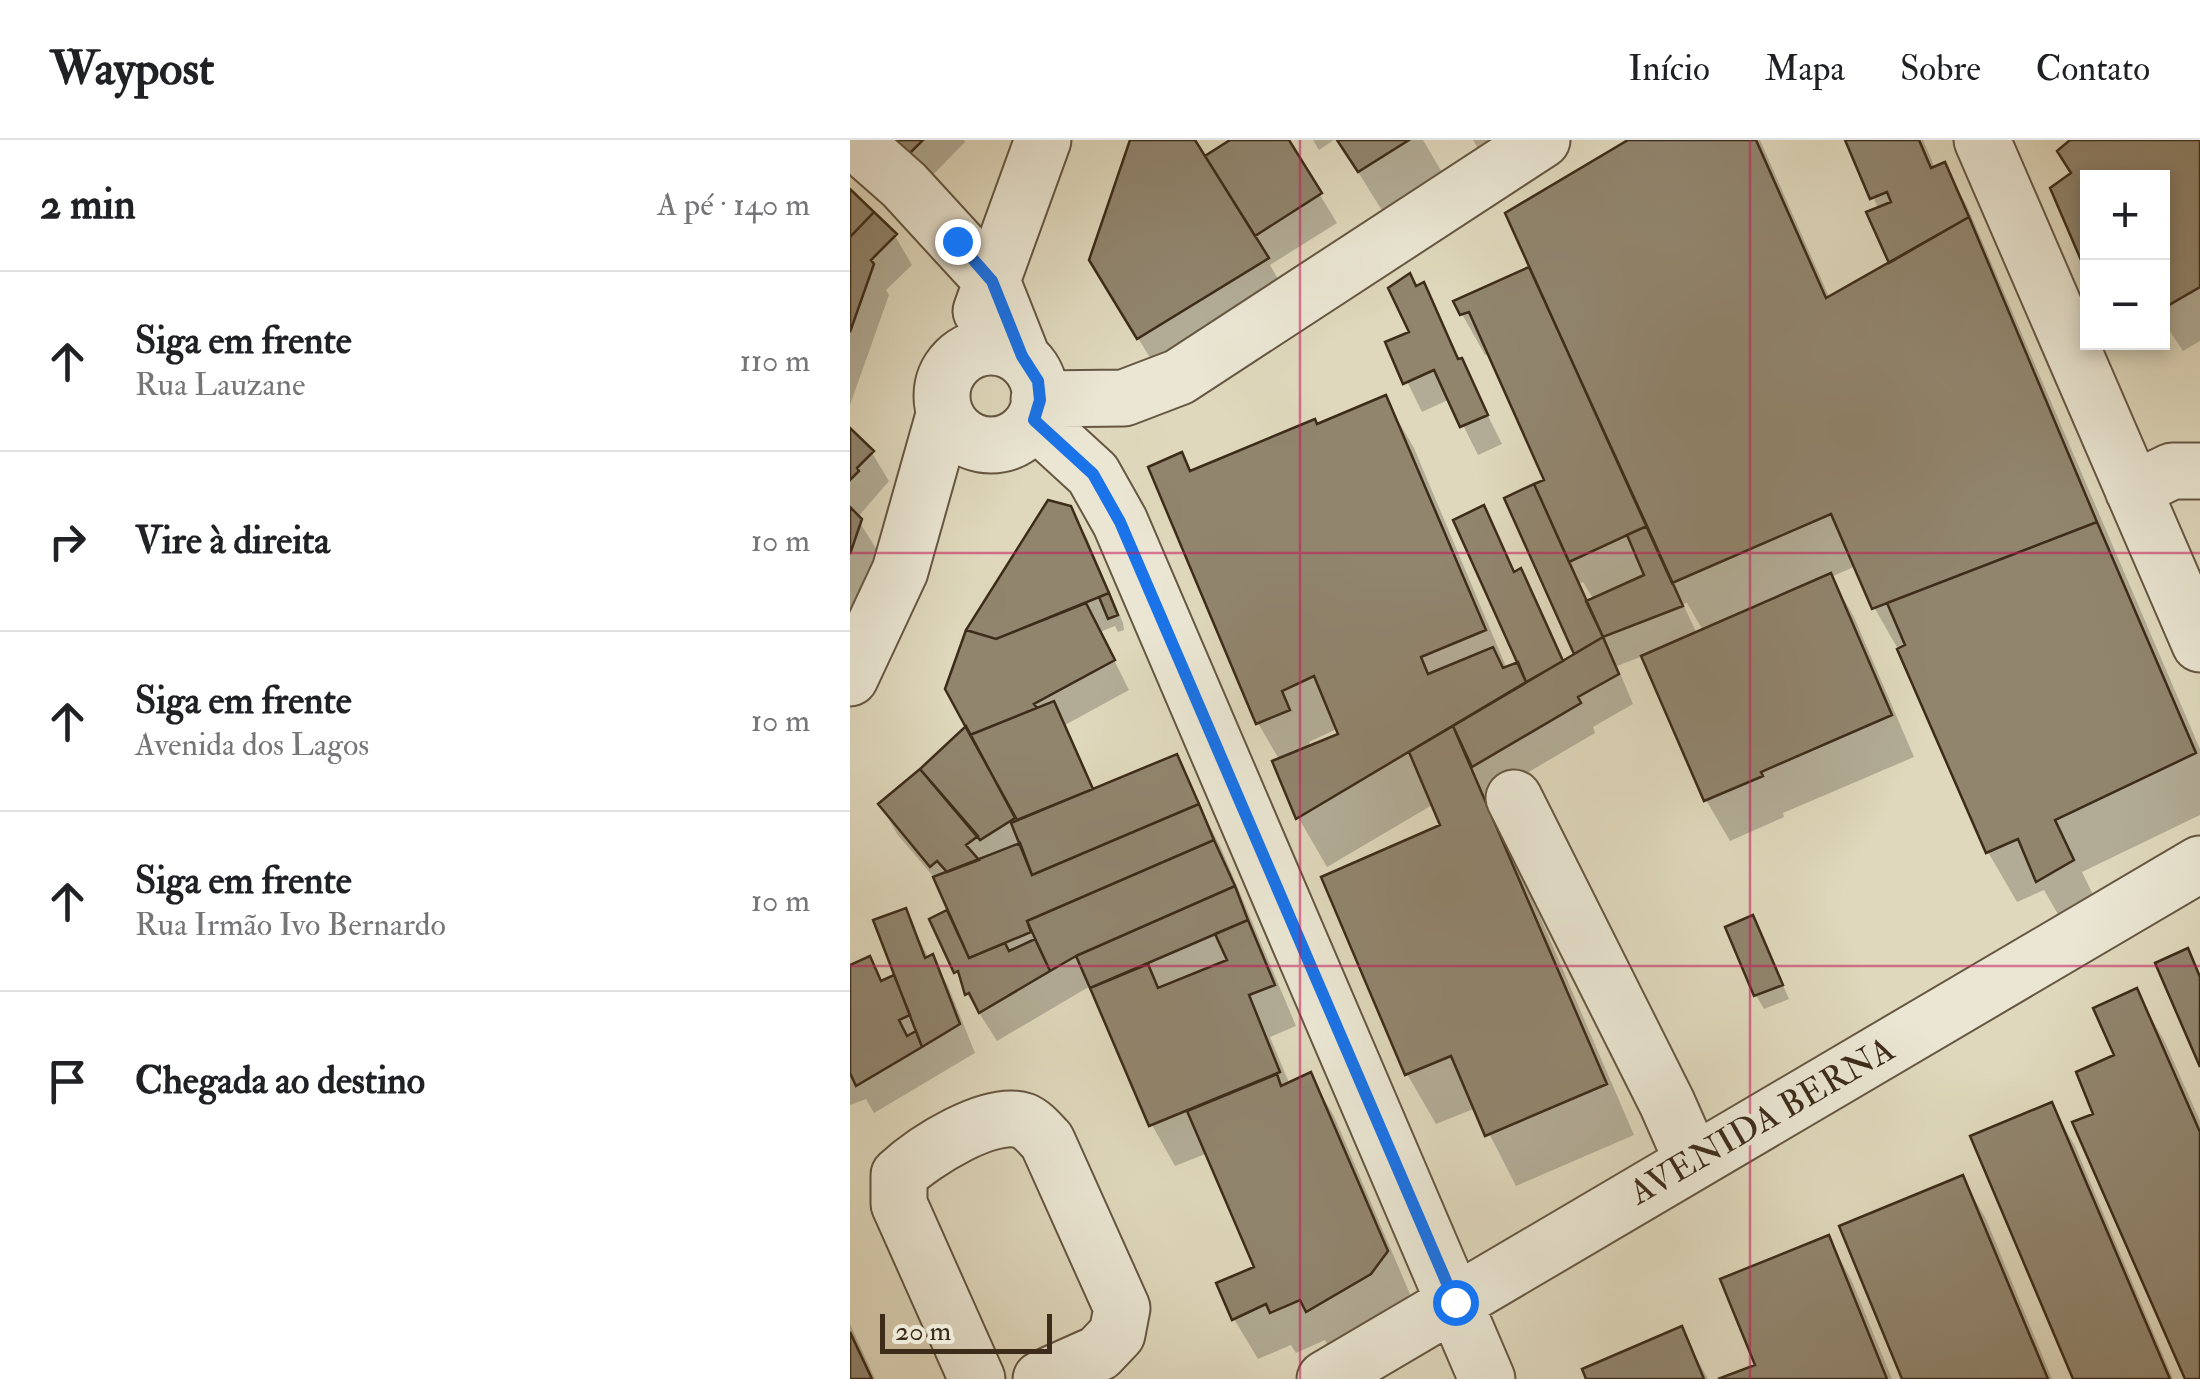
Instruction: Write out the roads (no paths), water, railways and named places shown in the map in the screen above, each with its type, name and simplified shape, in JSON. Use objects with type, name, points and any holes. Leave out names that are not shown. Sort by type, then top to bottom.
[{"type":"street","points":[[853,140],[904,185],[992,281],[1022,405],[900,571]]},
{"type":"street","points":[[850,678],[900,571],[944,415],[941,391],[949,368],[967,352],[1042,140]]},
{"type":"street","points":[[944,415],[965,438],[1022,405],[1124,398],[1179,376],[1542,140]]},
{"type":"street","points":[[1982,140],[2200,644]]},
{"type":"street","points":[[967,352],[996,346],[1022,405],[1093,474],[1120,522],[1487,1379]]},
{"type":"street","points":[[2133,490],[2172,471],[2200,470]]},
{"type":"street","points":[[1514,798],[1667,1103],[1692,1162]]},
{"type":"street","name":"AVENIDA BERNA","points":[[1325,1379],[2200,864]]},
{"type":"street","points":[[977,1379],[899,1204],[899,1174],[919,1156],[997,1117],[1026,1121],[1047,1141],[1122,1308],[1117,1334],[1099,1353],[1041,1379]]}]
